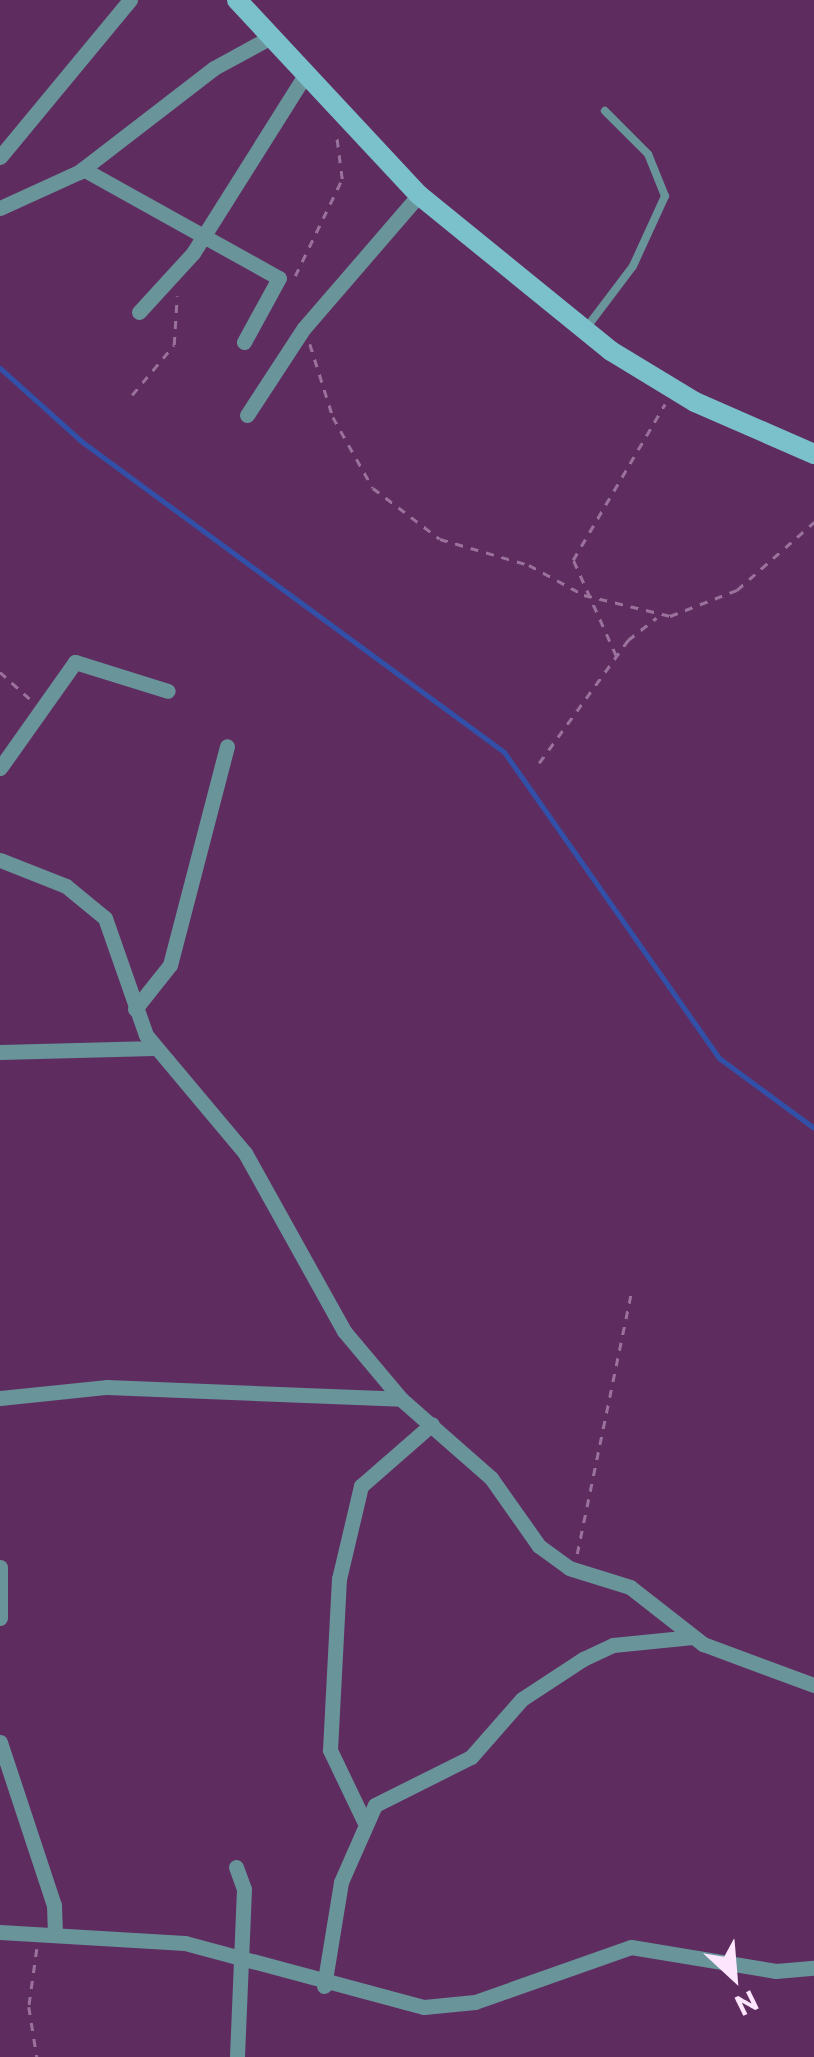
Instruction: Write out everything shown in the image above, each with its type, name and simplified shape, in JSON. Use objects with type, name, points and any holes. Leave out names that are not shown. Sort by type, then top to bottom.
[{"type":"street","points":[[0,157],[130,0]]},
{"type":"street","points":[[237,0],[336,115],[418,195],[584,330],[672,389],[814,454]]},
{"type":"street","points":[[0,208],[82,169],[214,68],[270,38]]},
{"type":"street","points":[[139,312],[180,270],[202,240],[303,78]]},
{"type":"street","points":[[82,169],[280,282],[244,342]]},
{"type":"street","points":[[247,416],[306,326],[418,195]]},
{"type":"street","points":[[0,768],[64,669],[90,660],[168,691]]},
{"type":"street","points":[[135,1009],[170,964],[227,746]]},
{"type":"street","points":[[0,860],[95,906],[154,1048],[244,1153],[325,1302],[401,1399],[491,1478],[539,1546],[573,1570],[630,1586],[693,1637],[814,1685]]},
{"type":"street","points":[[0,1052],[154,1048]]},
{"type":"street","points":[[0,1398],[107,1387],[401,1399]]},
{"type":"street","points":[[364,1822],[330,1750],[338,1579],[361,1486],[432,1424]]},
{"type":"street","points":[[0,1567],[0,1618]]},
{"type":"street","points":[[324,1986],[341,1882],[364,1822],[385,1798],[471,1758],[522,1700],[583,1658],[612,1645],[693,1637]]},
{"type":"street","points":[[0,1742],[54,1905],[55,1934]]},
{"type":"street","points":[[236,1867],[244,1889],[236,1957],[237,2057]]},
{"type":"street","points":[[0,1932],[185,1943],[324,1986],[448,2006],[650,1946],[776,1970],[814,1968]]},
{"type":"lane","points":[[584,330],[633,266],[665,196],[648,154],[605,111]]},
{"type":"path","points":[[280,282],[303,269],[342,179],[336,115]]},
{"type":"path","points":[[132,395],[174,345],[180,270]]},
{"type":"path","points":[[306,326],[333,416],[372,488],[440,538],[529,565],[584,595],[657,618]]},
{"type":"path","points":[[616,656],[584,595],[573,560],[672,389]]},
{"type":"path","points":[[539,763],[616,656],[657,618],[737,590],[814,522]]},
{"type":"path","points":[[0,672],[37,708]]},
{"type":"path","points":[[573,1570],[632,1289]]},
{"type":"path","points":[[37,1933],[29,2007],[38,2057]]},
{"type":"waterway","points":[[0,368],[81,441],[504,752],[719,1058],[814,1128]]}]
